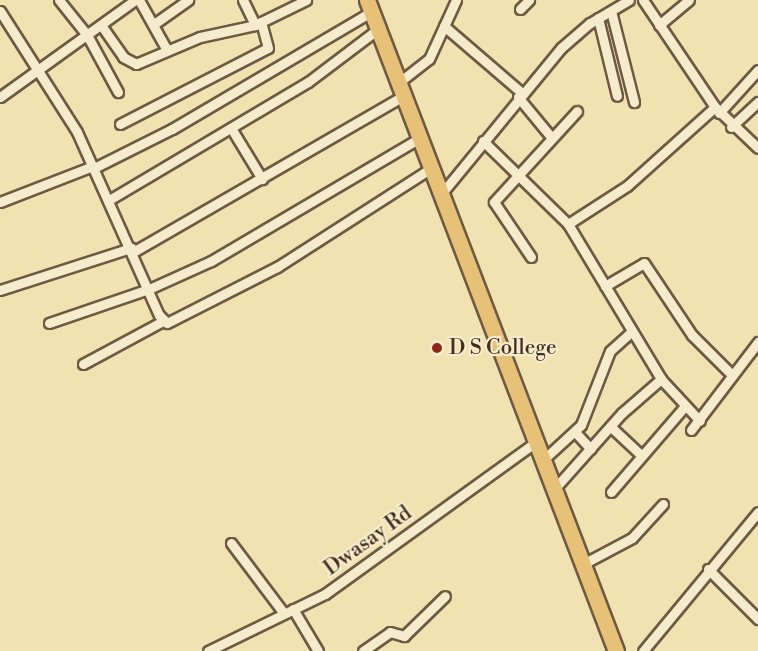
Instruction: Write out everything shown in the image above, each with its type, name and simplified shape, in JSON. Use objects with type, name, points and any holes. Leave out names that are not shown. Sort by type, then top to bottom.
[{"type":"highway","points":[[369,6],[556,487],[616,651]]},
{"type":"street","points":[[59,0],[87,35],[118,92]]},
{"type":"street","points":[[0,97],[39,72],[137,0],[154,24],[167,50]]},
{"type":"street","points":[[154,24],[188,0]]},
{"type":"street","points":[[120,124],[268,48],[258,23],[243,0]]},
{"type":"street","points":[[101,25],[123,57],[136,64],[200,37],[258,23],[306,0]]},
{"type":"street","points":[[0,290],[132,250],[262,179],[401,90],[429,59],[456,0]]},
{"type":"street","points":[[520,9],[529,0]]},
{"type":"street","points":[[442,194],[520,95],[561,48],[598,18],[629,0]]},
{"type":"street","points":[[643,0],[717,110],[731,127],[758,148]]},
{"type":"street","points":[[659,25],[689,0]]},
{"type":"street","points":[[0,202],[144,145],[369,6]]},
{"type":"street","points":[[611,10],[634,102]]},
{"type":"street","points":[[0,11],[4,31],[39,72],[93,167],[110,200],[163,321]]},
{"type":"street","points":[[598,18],[617,96]]},
{"type":"street","points":[[444,26],[520,95],[552,138]]},
{"type":"street","points":[[110,200],[308,82],[378,29]]},
{"type":"street","points":[[568,224],[627,186],[717,110],[758,70]]},
{"type":"street","points":[[731,127],[758,102]]},
{"type":"street","points":[[531,257],[494,202],[578,111]]},
{"type":"street","points":[[231,128],[262,179]]},
{"type":"street","points":[[49,323],[149,289],[239,246],[420,138]]},
{"type":"street","points":[[483,141],[519,173],[568,224],[661,380],[684,407],[700,420]]},
{"type":"street","points":[[83,364],[163,321],[170,323],[277,267],[431,168]]},
{"type":"street","points":[[605,286],[635,265],[644,263],[692,335],[732,375]]},
{"type":"street","points":[[544,459],[575,432],[592,405],[610,351],[631,332]]},
{"type":"street","points":[[691,430],[758,342]]},
{"type":"street","points":[[556,487],[611,427],[661,380]]},
{"type":"street","points":[[611,492],[684,407]]},
{"type":"street","points":[[611,427],[641,455]]},
{"type":"street","points":[[575,432],[591,448]]},
{"type":"street","name":"Dwasay Rd","points":[[208,651],[283,612],[325,594],[537,441]]},
{"type":"street","points":[[583,564],[632,538],[663,504]]},
{"type":"street","points":[[643,651],[687,602],[708,569],[758,512]]},
{"type":"street","points":[[231,543],[283,612]]},
{"type":"street","points":[[708,569],[758,619]]},
{"type":"street","points":[[363,651],[390,632],[404,636],[445,596]]},
{"type":"street","points":[[293,609],[318,651]]},
{"type":"place","name":"D S College","points":[[437,348]]}]
